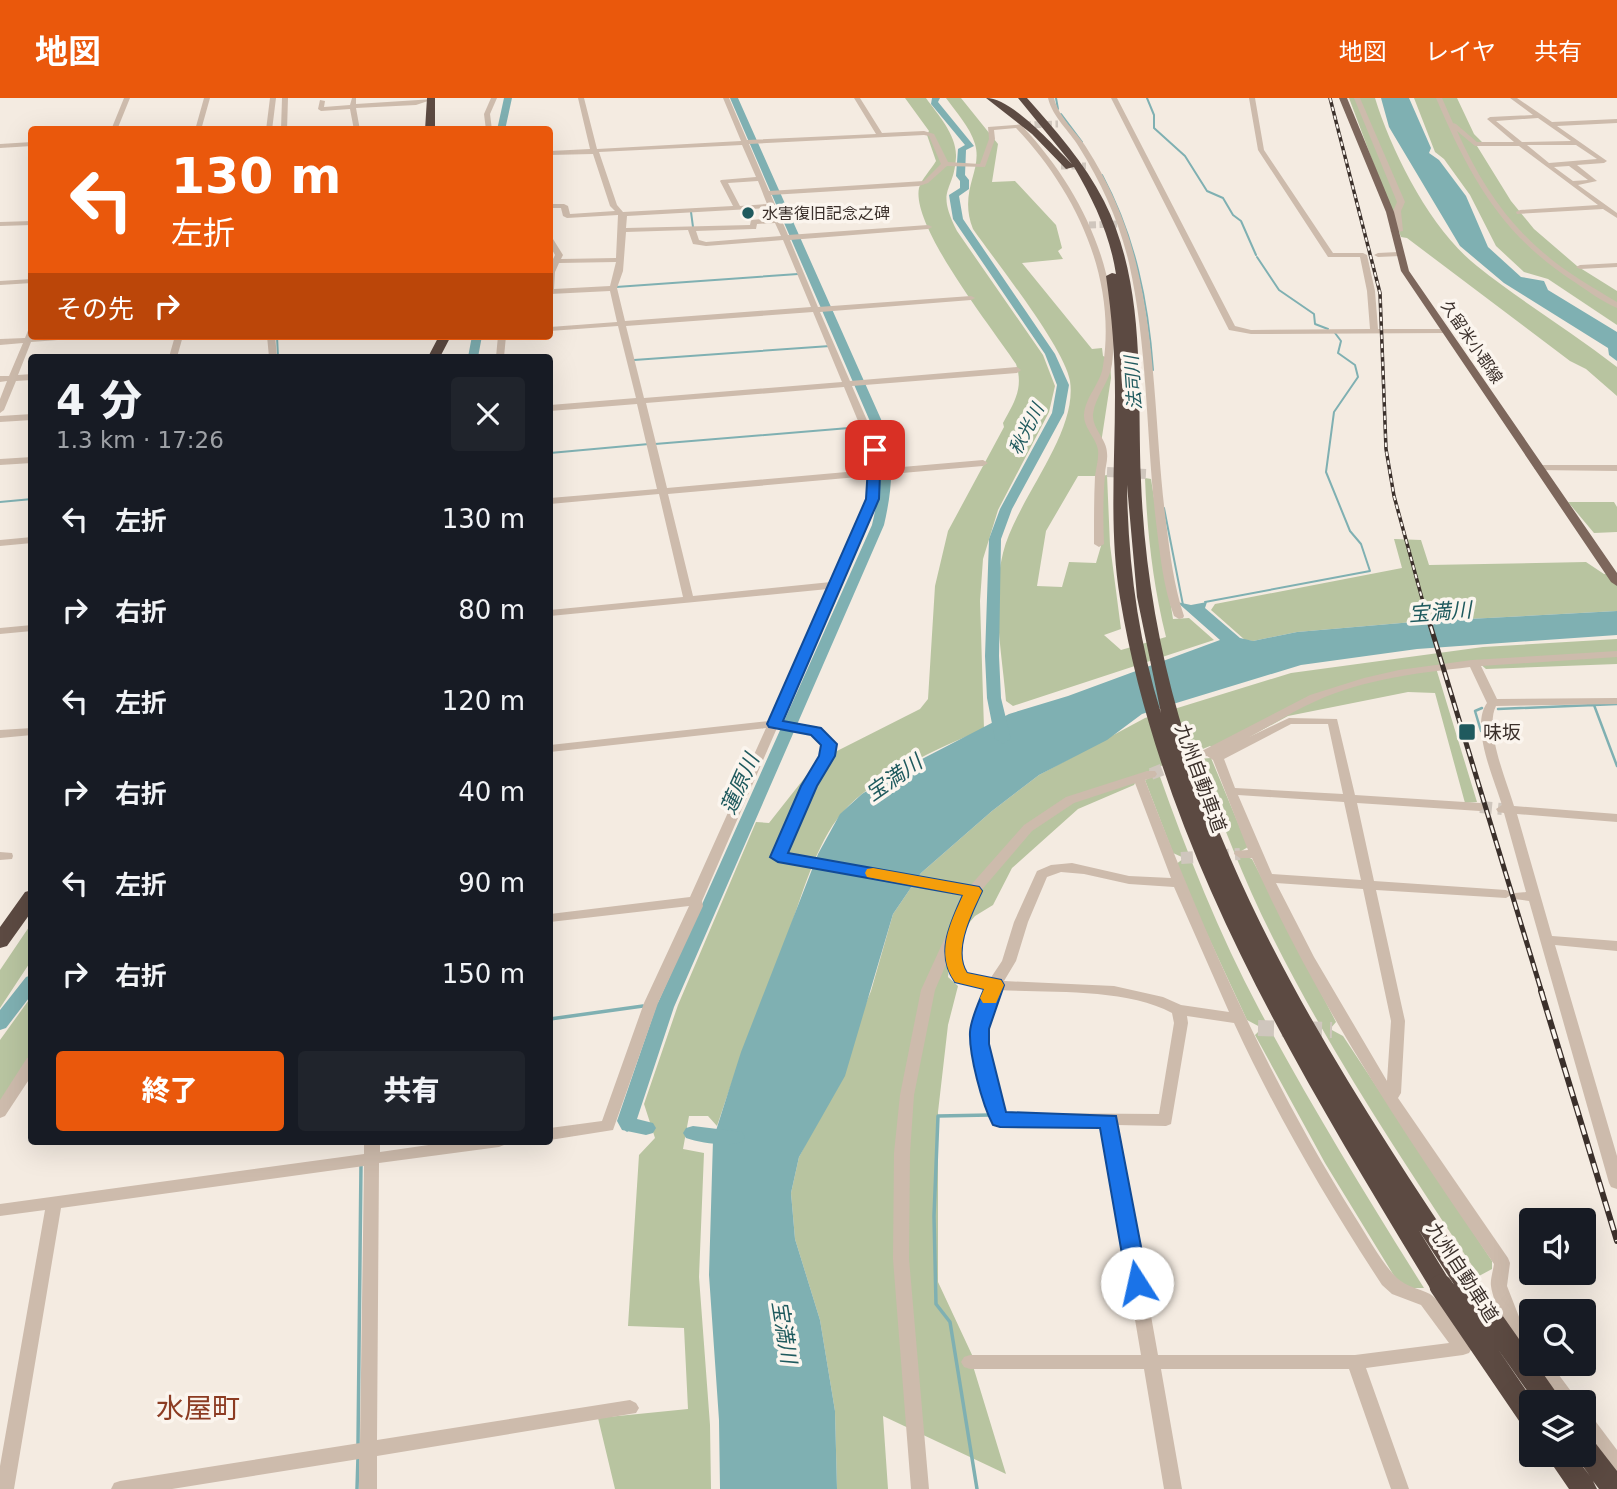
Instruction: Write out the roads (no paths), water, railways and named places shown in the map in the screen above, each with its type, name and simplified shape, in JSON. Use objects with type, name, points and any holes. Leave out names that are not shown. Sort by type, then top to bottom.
[{"type":"highway","points":[[990,98],[1035,132],[1062,167]]},
{"type":"highway","name":"九州自動車道","points":[[1012,98],[1046,136],[1062,167],[1095,218],[1115,292],[1120,374],[1120,547],[1171,747],[1212,877],[1266,992],[1434,1293],[1519,1403]]},
{"type":"highway","name":"九州自動車道","points":[[1021,98],[1069,151],[1094,191],[1122,265],[1132,325],[1138,547],[1144,640]]},
{"type":"highway","points":[[1032,98],[1041,110],[1038,115]]},
{"type":"highway","points":[[430,126],[431,99]]},
{"type":"highway","name":"九州自動車道","points":[[1171,747],[1228,875],[1322,1058],[1465,1282],[1541,1390]]},
{"type":"highway","points":[[0,941],[28,902]]},
{"type":"highway","points":[[1596,1464],[1615,1489]]},
{"type":"highway","points":[[1568,1467],[1584,1489]]},
{"type":"main road","name":"久留米小郡線","points":[[1343,98],[1390,212],[1398,254],[1405,271],[1613,577]]},
{"type":"street","points":[[116,126],[127,98]]},
{"type":"street","points":[[199,126],[207,98]]},
{"type":"street","points":[[270,126],[273,98]]},
{"type":"street","points":[[284,126],[285,98]]},
{"type":"street","points":[[488,126],[487,114],[494,98]]},
{"type":"street","points":[[581,98],[595,152],[620,213],[620,260],[613,288],[689,599]]},
{"type":"street","points":[[553,1134],[608,1126],[651,1003],[873,499],[875,450],[726,98]]},
{"type":"street","points":[[857,98],[880,135]]},
{"type":"street","points":[[1051,98],[1055,113],[1089,165],[1119,224],[1139,292],[1151,475],[1179,616]]},
{"type":"street","points":[[1114,98],[1232,328],[1251,332],[1445,331]]},
{"type":"street","points":[[1252,98],[1261,150],[1331,255],[1363,255],[1371,291],[1374,332]]},
{"type":"street","points":[[1357,98],[1401,202],[1397,211],[1400,229],[1394,231]]},
{"type":"street","points":[[1439,98],[1480,181],[1507,222],[1542,256],[1617,306]]},
{"type":"street","points":[[1513,98],[1604,161]]},
{"type":"street","points":[[322,101],[321,108],[353,104],[416,103],[431,99]]},
{"type":"street","points":[[353,104],[356,126]]},
{"type":"street","points":[[1540,117],[1490,119],[1617,216]]},
{"type":"street","points":[[1552,124],[1617,121]]},
{"type":"street","points":[[1451,123],[1475,144],[1576,143]]},
{"type":"street","points":[[767,193],[919,184],[926,182],[947,164],[983,166],[992,139],[990,128],[1021,126],[1062,167],[1088,225],[1102,278],[1110,353],[1105,377],[1089,414],[1092,431],[1102,447],[1104,472],[1099,544]]},
{"type":"street","points":[[553,153],[931,134],[947,164]]},
{"type":"street","points":[[0,146],[28,144]]},
{"type":"street","points":[[1547,165],[1617,161]]},
{"type":"street","points":[[1571,164],[1594,181],[1573,183]]},
{"type":"street","points":[[738,208],[723,181],[761,179]]},
{"type":"street","points":[[553,206],[564,206],[568,216],[773,206]]},
{"type":"street","points":[[1520,212],[1617,207]]},
{"type":"street","points":[[621,230],[753,227],[754,222],[779,220]]},
{"type":"street","points":[[0,224],[28,223]]},
{"type":"street","points":[[691,229],[696,242],[706,244],[928,227]]},
{"type":"street","points":[[553,245],[557,251],[553,261],[620,260]]},
{"type":"street","points":[[1378,255],[1398,254]]},
{"type":"street","points":[[1580,267],[1617,265]]},
{"type":"street","points":[[0,283],[28,281]]},
{"type":"street","points":[[553,290],[613,288]]},
{"type":"street","points":[[553,329],[971,298]]},
{"type":"street","points":[[0,342],[27,340],[0,410]]},
{"type":"street","points":[[553,408],[1017,370]]},
{"type":"street","points":[[0,379],[28,377]]},
{"type":"street","points":[[0,419],[28,417]]},
{"type":"street","points":[[0,463],[28,460]]},
{"type":"street","points":[[553,501],[983,463]]},
{"type":"street","points":[[1539,468],[1617,468]]},
{"type":"street","points":[[0,542],[28,540]]},
{"type":"street","points":[[553,613],[836,585]]},
{"type":"street","points":[[0,631],[28,628]]},
{"type":"street","points":[[1209,755],[1292,706],[1332,690],[1391,676],[1617,654]]},
{"type":"street","points":[[1475,666],[1493,703]]},
{"type":"street","points":[[1493,703],[1617,701]]},
{"type":"street","points":[[1493,703],[1488,710],[1486,730],[1506,809],[1520,895],[1547,940],[1613,1158],[1617,1183]]},
{"type":"street","points":[[1209,755],[1289,721],[1333,721],[1398,1021],[1394,1093],[1390,1097]]},
{"type":"street","points":[[553,748],[774,724],[822,735],[829,744],[827,756],[809,786],[778,857],[968,890]]},
{"type":"street","points":[[0,734],[28,731]]},
{"type":"street","points":[[1209,755],[1230,792],[1255,854],[1339,1029],[1390,1097],[1502,1263],[1499,1286],[1519,1335]]},
{"type":"street","points":[[1151,774],[1070,800],[1038,820],[1006,850],[968,890],[956,930],[956,972],[961,978],[995,985],[1114,991],[1163,1002],[1178,1010],[1248,1024]]},
{"type":"street","points":[[1139,779],[1175,859],[1179,883],[1307,1147],[1374,1259],[1398,1289],[1434,1293],[1483,1285],[1499,1286]]},
{"type":"street","points":[[1230,792],[1480,807]]},
{"type":"street","points":[[1506,809],[1617,818]]},
{"type":"street","points":[[1240,854],[1255,854]]},
{"type":"street","points":[[1178,1010],[1181,1023],[1167,1120],[1000,1119],[980,1044],[979,1029],[995,985],[1009,961],[1031,896],[1047,870],[1083,869],[1127,880],[1179,883]]},
{"type":"street","points":[[1267,878],[1520,895]]},
{"type":"street","points":[[553,918],[695,901]]},
{"type":"street","points":[[920,1489],[901,1259],[902,1153],[907,1095],[928,990],[947,943],[956,930]]},
{"type":"street","points":[[1547,940],[1617,946]]},
{"type":"street","points":[[0,1112],[28,1068]]},
{"type":"street","points":[[1109,1121],[1173,1489]]},
{"type":"street","points":[[0,1210],[371,1150],[442,1145]]},
{"type":"street","points":[[368,1489],[371,1150]]},
{"type":"street","points":[[5,1489],[54,1203]]},
{"type":"street","points":[[970,1362],[1355,1362],[1463,1348],[1434,1293]]},
{"type":"street","points":[[1355,1362],[1400,1489]]},
{"type":"street","points":[[120,1489],[630,1408]]},
{"type":"street","points":[[1596,1436],[1617,1464]]},
{"type":"water","points":[[1381,98],[1409,98],[1431,148],[1429,153],[1439,160],[1466,196],[1488,247],[1521,277],[1544,281],[1548,290],[1617,332],[1617,361],[1609,355],[1608,348],[1504,283],[1460,246],[1389,127]]},
{"type":"water","name":"宝満川","points":[[1177,602],[1191,605],[1207,602],[1205,608],[1240,638],[1253,641],[1297,632],[1413,622],[1427,618],[1449,620],[1617,611],[1617,635],[1417,649],[1301,665],[1142,714],[1107,740],[1039,775],[992,811],[921,873],[893,914],[845,1076],[799,1157],[791,1193],[795,1239],[820,1320],[835,1411],[837,1489],[720,1489],[719,1420],[709,1275],[713,1140],[741,1052],[818,854],[840,814],[862,794],[893,774],[1009,714],[1068,696],[1220,640]]},
{"type":"waterway","points":[[502,126],[508,98]]},
{"type":"waterway","name":"蓮原川","points":[[646,1128],[629,1125],[627,1121],[665,1007],[878,525],[884,499],[886,464],[878,426],[734,98]]},
{"type":"waterway","name":"秋光川","points":[[936,98],[934,102],[970,146],[962,149],[960,176],[965,180],[964,189],[954,195],[958,219],[1050,354],[1063,385],[1058,413],[1006,509],[995,539],[992,656],[994,698],[1003,739]]},
{"type":"waterway","name":"法司川","points":[[1056,98],[1058,109]]},
{"type":"waterway","points":[[1147,98],[1154,115],[1154,128],[1185,156],[1207,191],[1223,198],[1233,215],[1241,221],[1256,255]]},
{"type":"waterway","name":"法司川","points":[[1061,114],[1082,142]]},
{"type":"waterway","name":"法司川","points":[[1102,175],[1123,222],[1138,270],[1148,319],[1153,370]]},
{"type":"waterway","points":[[691,212],[693,227]]},
{"type":"waterway","points":[[1257,257],[1279,290],[1314,314],[1315,324],[1328,329]]},
{"type":"waterway","points":[[616,287],[798,274]]},
{"type":"waterway","points":[[1205,602],[1370,571],[1361,544],[1350,531],[1326,472],[1334,412],[1358,377],[1355,365],[1338,353],[1341,341],[1335,333]]},
{"type":"waterway","points":[[277,340],[278,354]]},
{"type":"waterway","points":[[474,354],[476,340]]},
{"type":"waterway","points":[[634,360],[830,346]]},
{"type":"waterway","points":[[655,444],[861,427]]},
{"type":"waterway","points":[[553,453],[649,444]]},
{"type":"waterway","points":[[0,502],[28,499]]},
{"type":"waterway","name":"法司川","points":[[1164,508],[1183,605]]},
{"type":"waterway","points":[[1594,705],[1617,704]]},
{"type":"waterway","points":[[1498,709],[1594,705]]},
{"type":"waterway","points":[[1594,705],[1617,766]]},
{"type":"waterway","points":[[1481,731],[1475,711],[1482,708]]},
{"type":"waterway","points":[[0,1023],[28,986]]},
{"type":"waterway","points":[[657,1005],[665,1007]]},
{"type":"waterway","points":[[553,1019],[643,1006]]},
{"type":"waterway","points":[[977,1489],[950,1322],[936,1304],[934,1216],[938,1116],[990,1115]]},
{"type":"waterway","name":"蓮原川","points":[[627,1130],[629,1125]]},
{"type":"waterway","name":"蓮原川","points":[[693,1133],[735,1137]]},
{"type":"waterway","points":[[358,1445],[361,1164]]},
{"type":"waterway","points":[[357,1489],[358,1457]]},
{"type":"tunnel","points":[[1024,125],[1058,124]]},
{"type":"tunnel","points":[[1061,166],[1086,166]]},
{"type":"tunnel","points":[[1089,225],[1117,224]]},
{"type":"tunnel","points":[[1107,472],[1147,474]]},
{"type":"tunnel","points":[[1151,774],[1202,754]]},
{"type":"tunnel","points":[[1480,807],[1502,809]]},
{"type":"tunnel","points":[[1181,858],[1240,854]]},
{"type":"tunnel","points":[[1258,1028],[1332,1030]]},
{"type":"railway","points":[[1330,98],[1380,293],[1386,449],[1394,496],[1426,613]]},
{"type":"railway","points":[[1426,611],[1542,993]]},
{"type":"railway","points":[[1541,991],[1617,1241]]},
{"type":"place","name":"水害復旧記念之碑","points":[[748,213]]},
{"type":"place","name":"味坂","points":[[1467,732]]},
{"type":"district","name":"水屋町","points":[[198,1408]]}]
